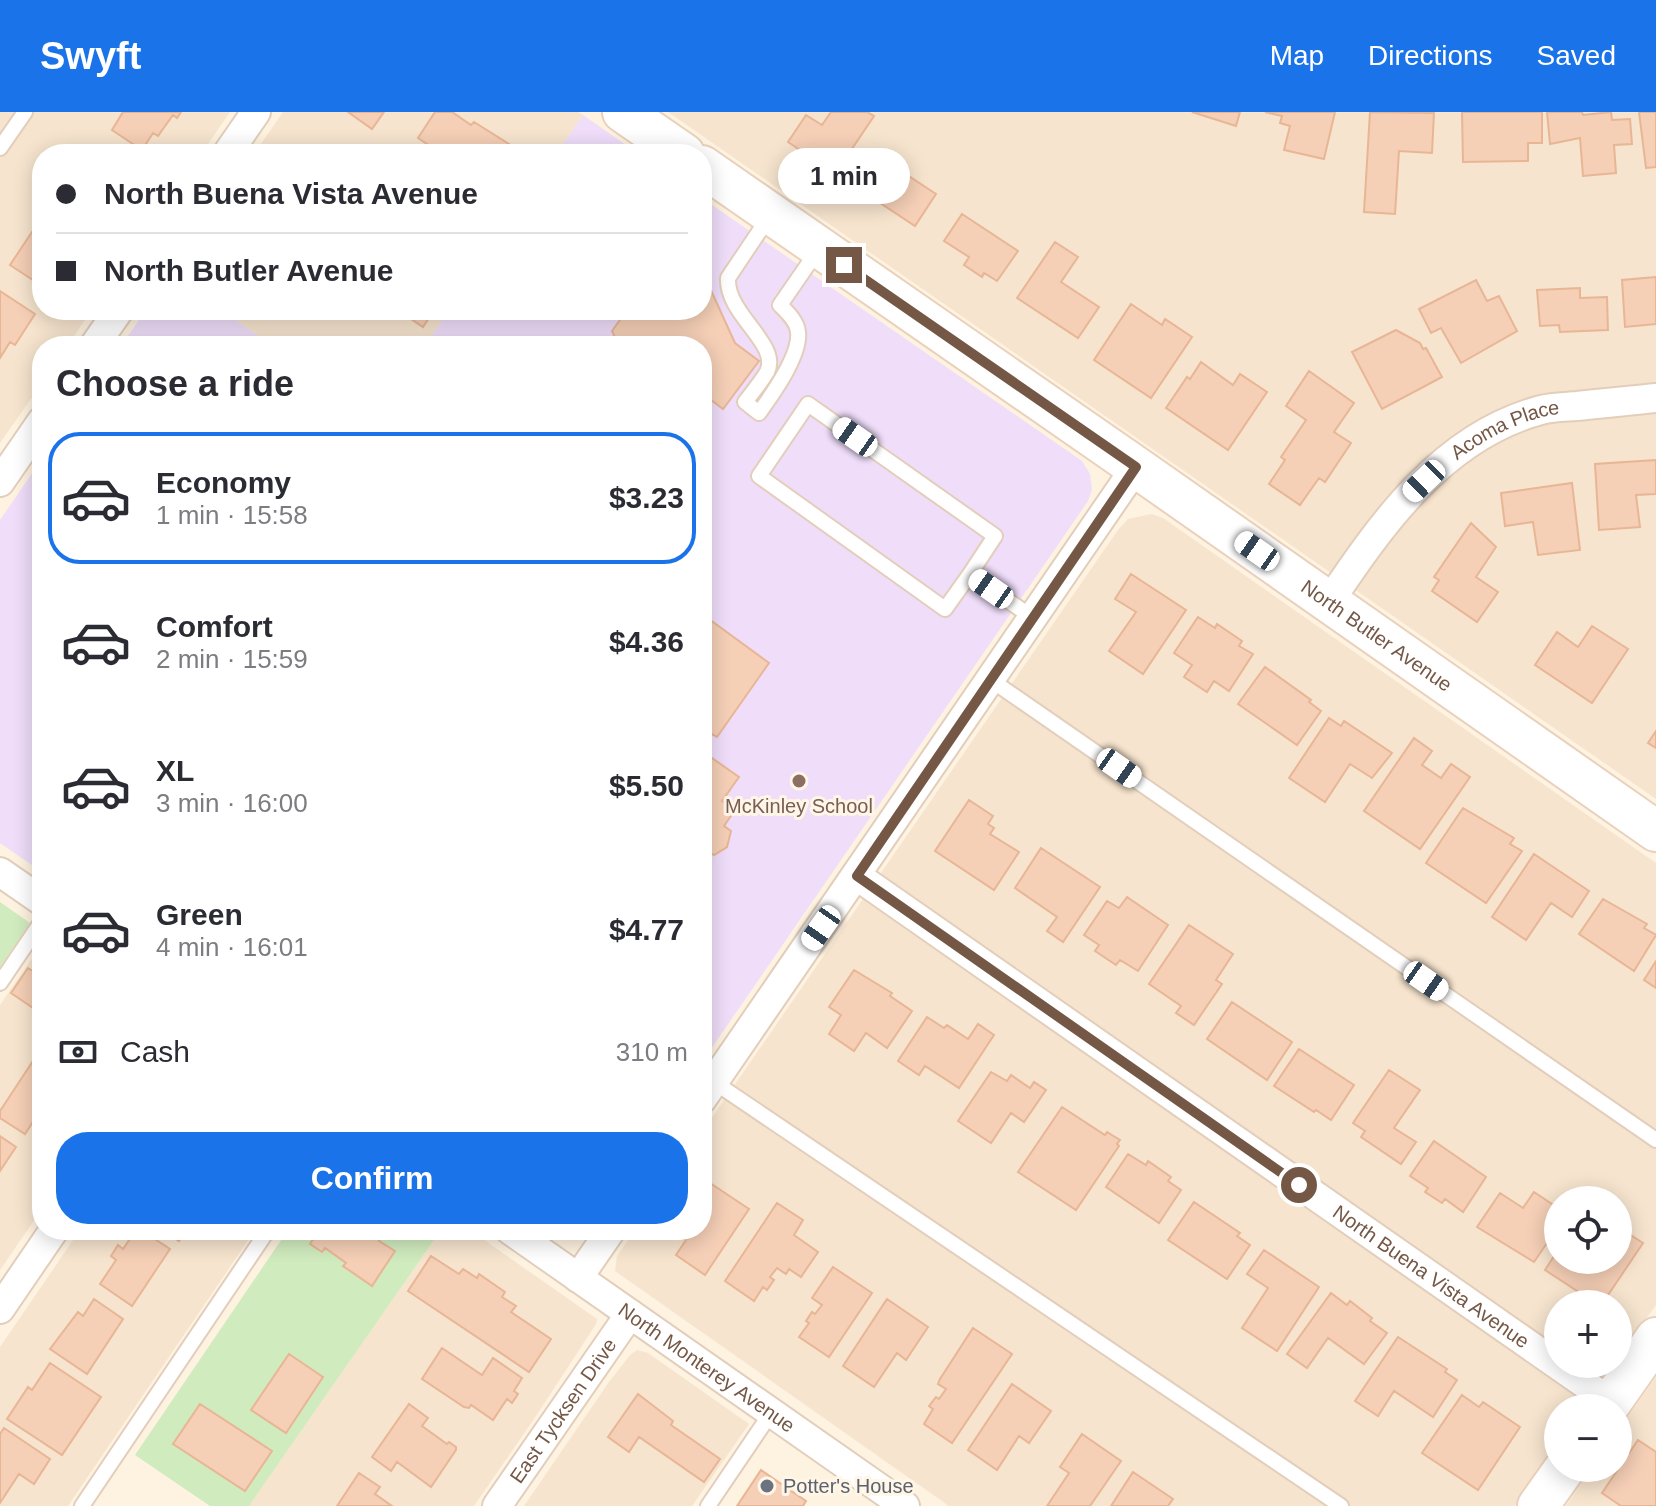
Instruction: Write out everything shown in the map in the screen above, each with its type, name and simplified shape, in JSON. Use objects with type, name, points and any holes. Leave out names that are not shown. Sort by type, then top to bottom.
[{"type":"main road","points":[[623,112],[669,144]]},
{"type":"main road","name":"North Butler Avenue","points":[[712,173],[1656,831]]},
{"type":"main road","points":[[1619,1394],[1649,1362]]},
{"type":"main road","points":[[1538,1506],[1555,1482]]},
{"type":"street","points":[[234,144],[256,112]]},
{"type":"street","name":"Acoma Place","points":[[1329,602],[1403,501],[1445,460],[1493,429],[1542,410],[1656,398]]},
{"type":"street","points":[[0,482],[32,436]]},
{"type":"street","points":[[712,1085],[1136,467]]},
{"type":"street","points":[[0,872],[32,894]]},
{"type":"street","name":"North Buena Vista Avenue","points":[[857,876],[1593,1394]]},
{"type":"street","points":[[0,1309],[47,1240]]},
{"type":"street","name":"North Monterey Avenue","points":[[524,1240],[905,1506]]},
{"type":"street","points":[[578,1278],[604,1240]]},
{"type":"street","name":"East Tycksen Drive","points":[[497,1506],[630,1314]]},
{"type":"lane","points":[[0,148],[25,112]]},
{"type":"lane","points":[[771,214],[728,278],[727,290],[734,306],[769,350],[769,369],[745,402],[759,413],[773,394],[795,349],[798,332],[791,317],[780,305],[820,248]]},
{"type":"lane","points":[[808,404],[995,536],[970,574],[945,609],[759,476],[808,404]]},
{"type":"lane","points":[[970,574],[1033,618]]},
{"type":"lane","points":[[991,680],[1656,1140]]},
{"type":"lane","points":[[0,983],[32,936]]},
{"type":"lane","points":[[712,1094],[1341,1506]]},
{"type":"lane","points":[[82,1506],[261,1240]]},
{"type":"lane","points":[[708,1506],[771,1413]]},
{"type":"shaded area","points":[[0,112],[230,112],[208,144],[32,144],[32,320],[85,320],[74,336],[32,336],[32,397],[0,443]]},
{"type":"shaded area","points":[[283,112],[578,112],[583,115],[563,144],[261,144]]},
{"type":"shaded area","points":[[668,112],[1656,112],[1656,799]]},
{"type":"shaded area","points":[[583,115],[625,144],[563,144]]},
{"type":"shaded area","name":"McKinley School","points":[[712,205],[1082,461],[1090,474],[1092,490],[1088,501],[712,1047],[712,336],[432,336],[442,320],[712,320]]},
{"type":"shaded area","points":[[139,320],[235,320],[259,336],[128,336]]},
{"type":"shaded area","points":[[235,320],[442,320],[432,336],[259,336]]},
{"type":"shaded area","points":[[32,474],[32,865],[0,843],[0,520]]},
{"type":"shaded area","points":[[1152,514],[1163,518],[1656,863],[1656,1305],[1632,1339],[1632,1290],[1544,1290],[1544,1378],[1605,1378],[1594,1394],[1544,1394],[1544,1465],[1515,1506],[949,1506],[615,1271],[617,1256],[628,1240],[712,1240],[712,1118],[1128,519]]},
{"type":"shaded area","points":[[32,959],[32,1224],[0,1270],[0,1005]]},
{"type":"shaded area","points":[[73,1240],[248,1240],[68,1506],[0,1506],[0,1347]]},
{"type":"shaded area","points":[[434,1240],[484,1240],[597,1319],[474,1506],[249,1506]]},
{"type":"shaded area","points":[[637,1350],[648,1353],[749,1424],[692,1506],[524,1506],[609,1382]]},
{"type":"shaded area","points":[[1656,1377],[1656,1506],[1566,1506],[1582,1482],[1632,1482],[1632,1411]]},
{"type":"green space","points":[[0,902],[30,923],[0,967]]},
{"type":"green space","points":[[281,1240],[434,1240],[249,1506],[210,1506],[135,1455]]},
{"type":"building","points":[[123,112],[181,112],[177,118],[173,115],[158,136],[153,133],[146,144],[133,144],[112,130]]},
{"type":"building","points":[[348,112],[384,112],[372,129]]},
{"type":"building","points":[[435,112],[452,112],[509,144],[427,144],[418,138]]},
{"type":"building","points":[[831,112],[867,112],[874,116],[839,168],[813,151],[809,156],[788,142],[806,115],[822,125]]},
{"type":"building","points":[[1192,112],[1240,112],[1236,126]]},
{"type":"building","points":[[1265,112],[1335,112],[1324,159],[1284,150],[1290,126],[1280,123],[1282,116]]},
{"type":"building","points":[[1370,112],[1434,113],[1432,153],[1399,151],[1395,214],[1364,212]]},
{"type":"building","points":[[1462,112],[1542,112],[1542,143],[1528,143],[1528,161],[1463,162]]},
{"type":"building","points":[[1547,112],[1582,112],[1583,115],[1611,112],[1612,120],[1630,119],[1632,144],[1614,145],[1616,173],[1583,176],[1580,138],[1550,144]]},
{"type":"building","points":[[1639,112],[1656,112],[1656,167],[1646,168]]},
{"type":"building","points":[[883,159],[936,194],[915,226],[862,191]]},
{"type":"building","points":[[962,214],[1018,251],[997,281],[984,273],[982,277],[964,265],[969,257],[944,241]]},
{"type":"building","points":[[32,232],[32,279],[10,265]]},
{"type":"building","points":[[1055,242],[1078,257],[1061,282],[1099,307],[1078,338],[1017,298]]},
{"type":"building","points":[[1656,277],[1656,324],[1625,327],[1622,280]]},
{"type":"building","points":[[1476,280],[1487,301],[1499,296],[1517,331],[1461,363],[1441,328],[1431,333],[1419,309]]},
{"type":"building","points":[[1580,288],[1580,298],[1607,297],[1608,330],[1560,332],[1559,325],[1540,326],[1537,290]]},
{"type":"building","points":[[0,291],[32,312],[32,319],[15,345],[10,342],[0,358]]},
{"type":"building","points":[[712,293],[735,343],[759,361],[723,409],[712,401],[712,336],[614,336],[612,331],[620,320],[712,320]]},
{"type":"building","points":[[1131,304],[1162,325],[1165,319],[1192,337],[1151,398],[1094,360]]},
{"type":"building","points":[[413,320],[428,320],[423,327]]},
{"type":"building","points":[[1396,330],[1420,343],[1423,349],[1426,348],[1442,377],[1382,409],[1352,352]]},
{"type":"building","points":[[1201,362],[1233,385],[1240,374],[1267,392],[1228,450],[1166,408]]},
{"type":"building","points":[[1309,371],[1354,403],[1334,432],[1351,443],[1325,482],[1319,478],[1300,505],[1269,484],[1285,460],[1281,457],[1306,420],[1286,406]]},
{"type":"building","points":[[1656,460],[1656,494],[1636,495],[1640,527],[1599,530],[1595,464]]},
{"type":"building","points":[[1572,483],[1580,550],[1538,555],[1533,522],[1505,526],[1501,493]]},
{"type":"building","points":[[1471,523],[1496,547],[1476,577],[1498,592],[1477,622],[1432,591],[1439,580],[1434,577]]},
{"type":"building","points":[[1131,574],[1186,610],[1143,674],[1109,651],[1136,612],[1115,599]]},
{"type":"building","points":[[1198,617],[1215,628],[1217,624],[1242,641],[1239,646],[1253,654],[1229,691],[1214,681],[1207,692],[1184,677],[1192,665],[1174,653]]},
{"type":"building","points":[[712,621],[769,663],[717,737],[712,734]]},
{"type":"building","points":[[1592,626],[1628,649],[1592,703],[1535,665],[1557,632],[1578,647]]},
{"type":"building","points":[[1265,667],[1311,700],[1309,702],[1321,711],[1297,745],[1238,704]]},
{"type":"building","points":[[1329,718],[1341,726],[1344,721],[1392,753],[1372,778],[1350,764],[1325,802],[1289,778]]},
{"type":"building","points":[[1656,731],[1656,748],[1648,743]]},
{"type":"building","points":[[1414,738],[1432,751],[1422,765],[1441,778],[1451,764],[1470,777],[1420,849],[1364,811]]},
{"type":"building","points":[[712,758],[739,777],[722,801],[735,810],[724,826],[731,831],[727,847],[714,855]]},
{"type":"building","points":[[969,800],[993,816],[988,824],[994,828],[990,834],[1019,852],[994,890],[935,851]]},
{"type":"building","points":[[1463,808],[1514,838],[1510,844],[1522,851],[1486,903],[1426,863]]},
{"type":"building","points":[[1041,848],[1100,887],[1063,942],[1047,931],[1057,917],[1015,888]]},
{"type":"building","points":[[1534,854],[1589,891],[1572,917],[1551,903],[1526,940],[1492,917]]},
{"type":"building","points":[[1127,897],[1168,925],[1138,971],[1120,960],[1116,965],[1095,951],[1099,945],[1084,935],[1107,901],[1119,908]]},
{"type":"building","points":[[1603,899],[1647,924],[1644,928],[1656,935],[1634,971],[1579,934]]},
{"type":"building","points":[[1189,925],[1233,954],[1216,980],[1222,984],[1194,1025],[1176,1013],[1181,1006],[1149,984]]},
{"type":"building","points":[[1656,961],[1656,988],[1644,980]]},
{"type":"building","points":[[28,968],[32,971],[32,1007],[11,993]]},
{"type":"building","points":[[854,970],[892,993],[890,996],[912,1011],[887,1048],[866,1033],[854,1051],[829,1034],[841,1015],[829,1007]]},
{"type":"building","points":[[1232,1002],[1292,1042],[1267,1080],[1207,1039]]},
{"type":"building","points":[[927,1017],[944,1028],[947,1025],[968,1039],[978,1024],[994,1035],[959,1088],[925,1066],[919,1075],[898,1061]]},
{"type":"building","points":[[1299,1049],[1354,1085],[1331,1120],[1274,1086]]},
{"type":"building","points":[[32,1063],[32,1123],[25,1134],[0,1118],[0,1111]]},
{"type":"building","points":[[1389,1070],[1420,1090],[1394,1128],[1416,1142],[1401,1164],[1361,1137],[1365,1131],[1353,1123]]},
{"type":"building","points":[[991,1072],[1007,1081],[1011,1075],[1030,1088],[1034,1082],[1046,1090],[1024,1122],[1011,1113],[991,1143],[958,1121]]},
{"type":"building","points":[[1062,1107],[1105,1135],[1107,1132],[1120,1140],[1076,1210],[1018,1172]]},
{"type":"building","points":[[0,1136],[16,1147],[0,1171]]},
{"type":"building","points":[[1434,1141],[1486,1177],[1463,1212],[1445,1199],[1442,1203],[1425,1192],[1428,1188],[1410,1176]]},
{"type":"building","points":[[1128,1154],[1146,1165],[1148,1161],[1171,1177],[1168,1181],[1181,1190],[1159,1223],[1106,1187]]},
{"type":"building","points":[[712,1184],[749,1209],[705,1275],[676,1255],[686,1240],[712,1240]]},
{"type":"building","points":[[1534,1192],[1544,1199],[1544,1247],[1534,1262],[1477,1227],[1500,1193],[1523,1208]]},
{"type":"building","points":[[1194,1202],[1240,1233],[1237,1236],[1250,1245],[1227,1279],[1168,1240]]},
{"type":"building","points":[[777,1203],[803,1220],[794,1235],[818,1252],[801,1277],[789,1269],[786,1274],[777,1268],[770,1277],[774,1280],[767,1290],[763,1287],[754,1301],[725,1281]]},
{"type":"building","points":[[1632,1236],[1643,1243],[1632,1259]]},
{"type":"building","points":[[129,1240],[156,1240],[170,1249],[132,1306],[100,1284],[116,1260],[111,1256],[118,1245],[123,1249]]},
{"type":"building","points":[[313,1240],[380,1240],[395,1251],[372,1286],[343,1266],[346,1263],[325,1248],[322,1252],[310,1244]]},
{"type":"building","points":[[1264,1250],[1319,1287],[1277,1351],[1242,1328],[1268,1288],[1247,1274]]},
{"type":"building","points":[[431,1256],[459,1274],[463,1269],[477,1278],[479,1274],[505,1292],[502,1297],[516,1306],[511,1312],[551,1339],[529,1372],[408,1291]]},
{"type":"building","points":[[833,1267],[872,1293],[829,1357],[799,1337],[809,1323],[806,1321],[812,1312],[815,1314],[822,1305],[812,1298]]},
{"type":"building","points":[[1551,1274],[1622,1274],[1611,1290],[1576,1290]]},
{"type":"building","points":[[1331,1293],[1347,1305],[1350,1301],[1387,1333],[1364,1364],[1328,1338],[1307,1368],[1287,1354]]},
{"type":"building","points":[[94,1299],[123,1319],[87,1374],[50,1349],[78,1312],[83,1316]]},
{"type":"building","points":[[887,1299],[928,1327],[906,1360],[897,1353],[874,1387],[843,1366]]},
{"type":"building","points":[[973,1328],[1012,1354],[952,1443],[924,1424],[933,1409],[929,1406],[946,1389],[938,1384],[940,1379]]},
{"type":"building","points":[[1398,1337],[1447,1369],[1445,1372],[1457,1380],[1433,1417],[1394,1391],[1378,1416],[1355,1401]]},
{"type":"building","points":[[442,1348],[482,1375],[493,1358],[522,1378],[514,1391],[518,1394],[512,1403],[507,1399],[493,1420],[471,1405],[464,1407],[422,1379]]},
{"type":"building","points":[[289,1354],[323,1377],[286,1433],[251,1410]]},
{"type":"building","points":[[50,1363],[101,1397],[62,1455],[7,1419],[28,1387],[32,1390]]},
{"type":"building","points":[[1012,1384],[1051,1411],[1029,1443],[1019,1436],[997,1470],[968,1450]]},
{"type":"building","points":[[638,1394],[673,1421],[671,1425],[720,1459],[704,1482],[639,1437],[629,1452],[608,1437]]},
{"type":"building","points":[[1462,1395],[1479,1407],[1483,1402],[1520,1427],[1478,1490],[1422,1453]]},
{"type":"building","points":[[200,1404],[272,1451],[245,1491],[173,1444]]},
{"type":"building","points":[[409,1404],[428,1418],[422,1426],[456,1447],[431,1487],[397,1462],[391,1471],[372,1457]]},
{"type":"building","points":[[4,1428],[50,1459],[34,1484],[19,1474],[0,1503],[0,1434]]},
{"type":"building","points":[[1082,1434],[1121,1461],[1090,1506],[1047,1506],[1069,1473],[1060,1467]]},
{"type":"building","points":[[1638,1440],[1656,1452],[1656,1506],[1621,1506],[1602,1493],[1609,1482],[1632,1482],[1632,1449]]},
{"type":"building","name":"Potter's House","points":[[761,1470],[806,1501],[803,1506],[737,1506]]},
{"type":"building","points":[[1133,1472],[1173,1499],[1168,1506],[1111,1506]]},
{"type":"building","points":[[359,1473],[380,1487],[375,1494],[392,1506],[337,1506]]},
{"type":"place","name":"McKinley School","points":[[799,781]]},
{"type":"place","name":"Potter's House","points":[[767,1486]]},
{"type":"route","points":[[844,265],[1136,467],[857,876],[1299,1185]]}]
